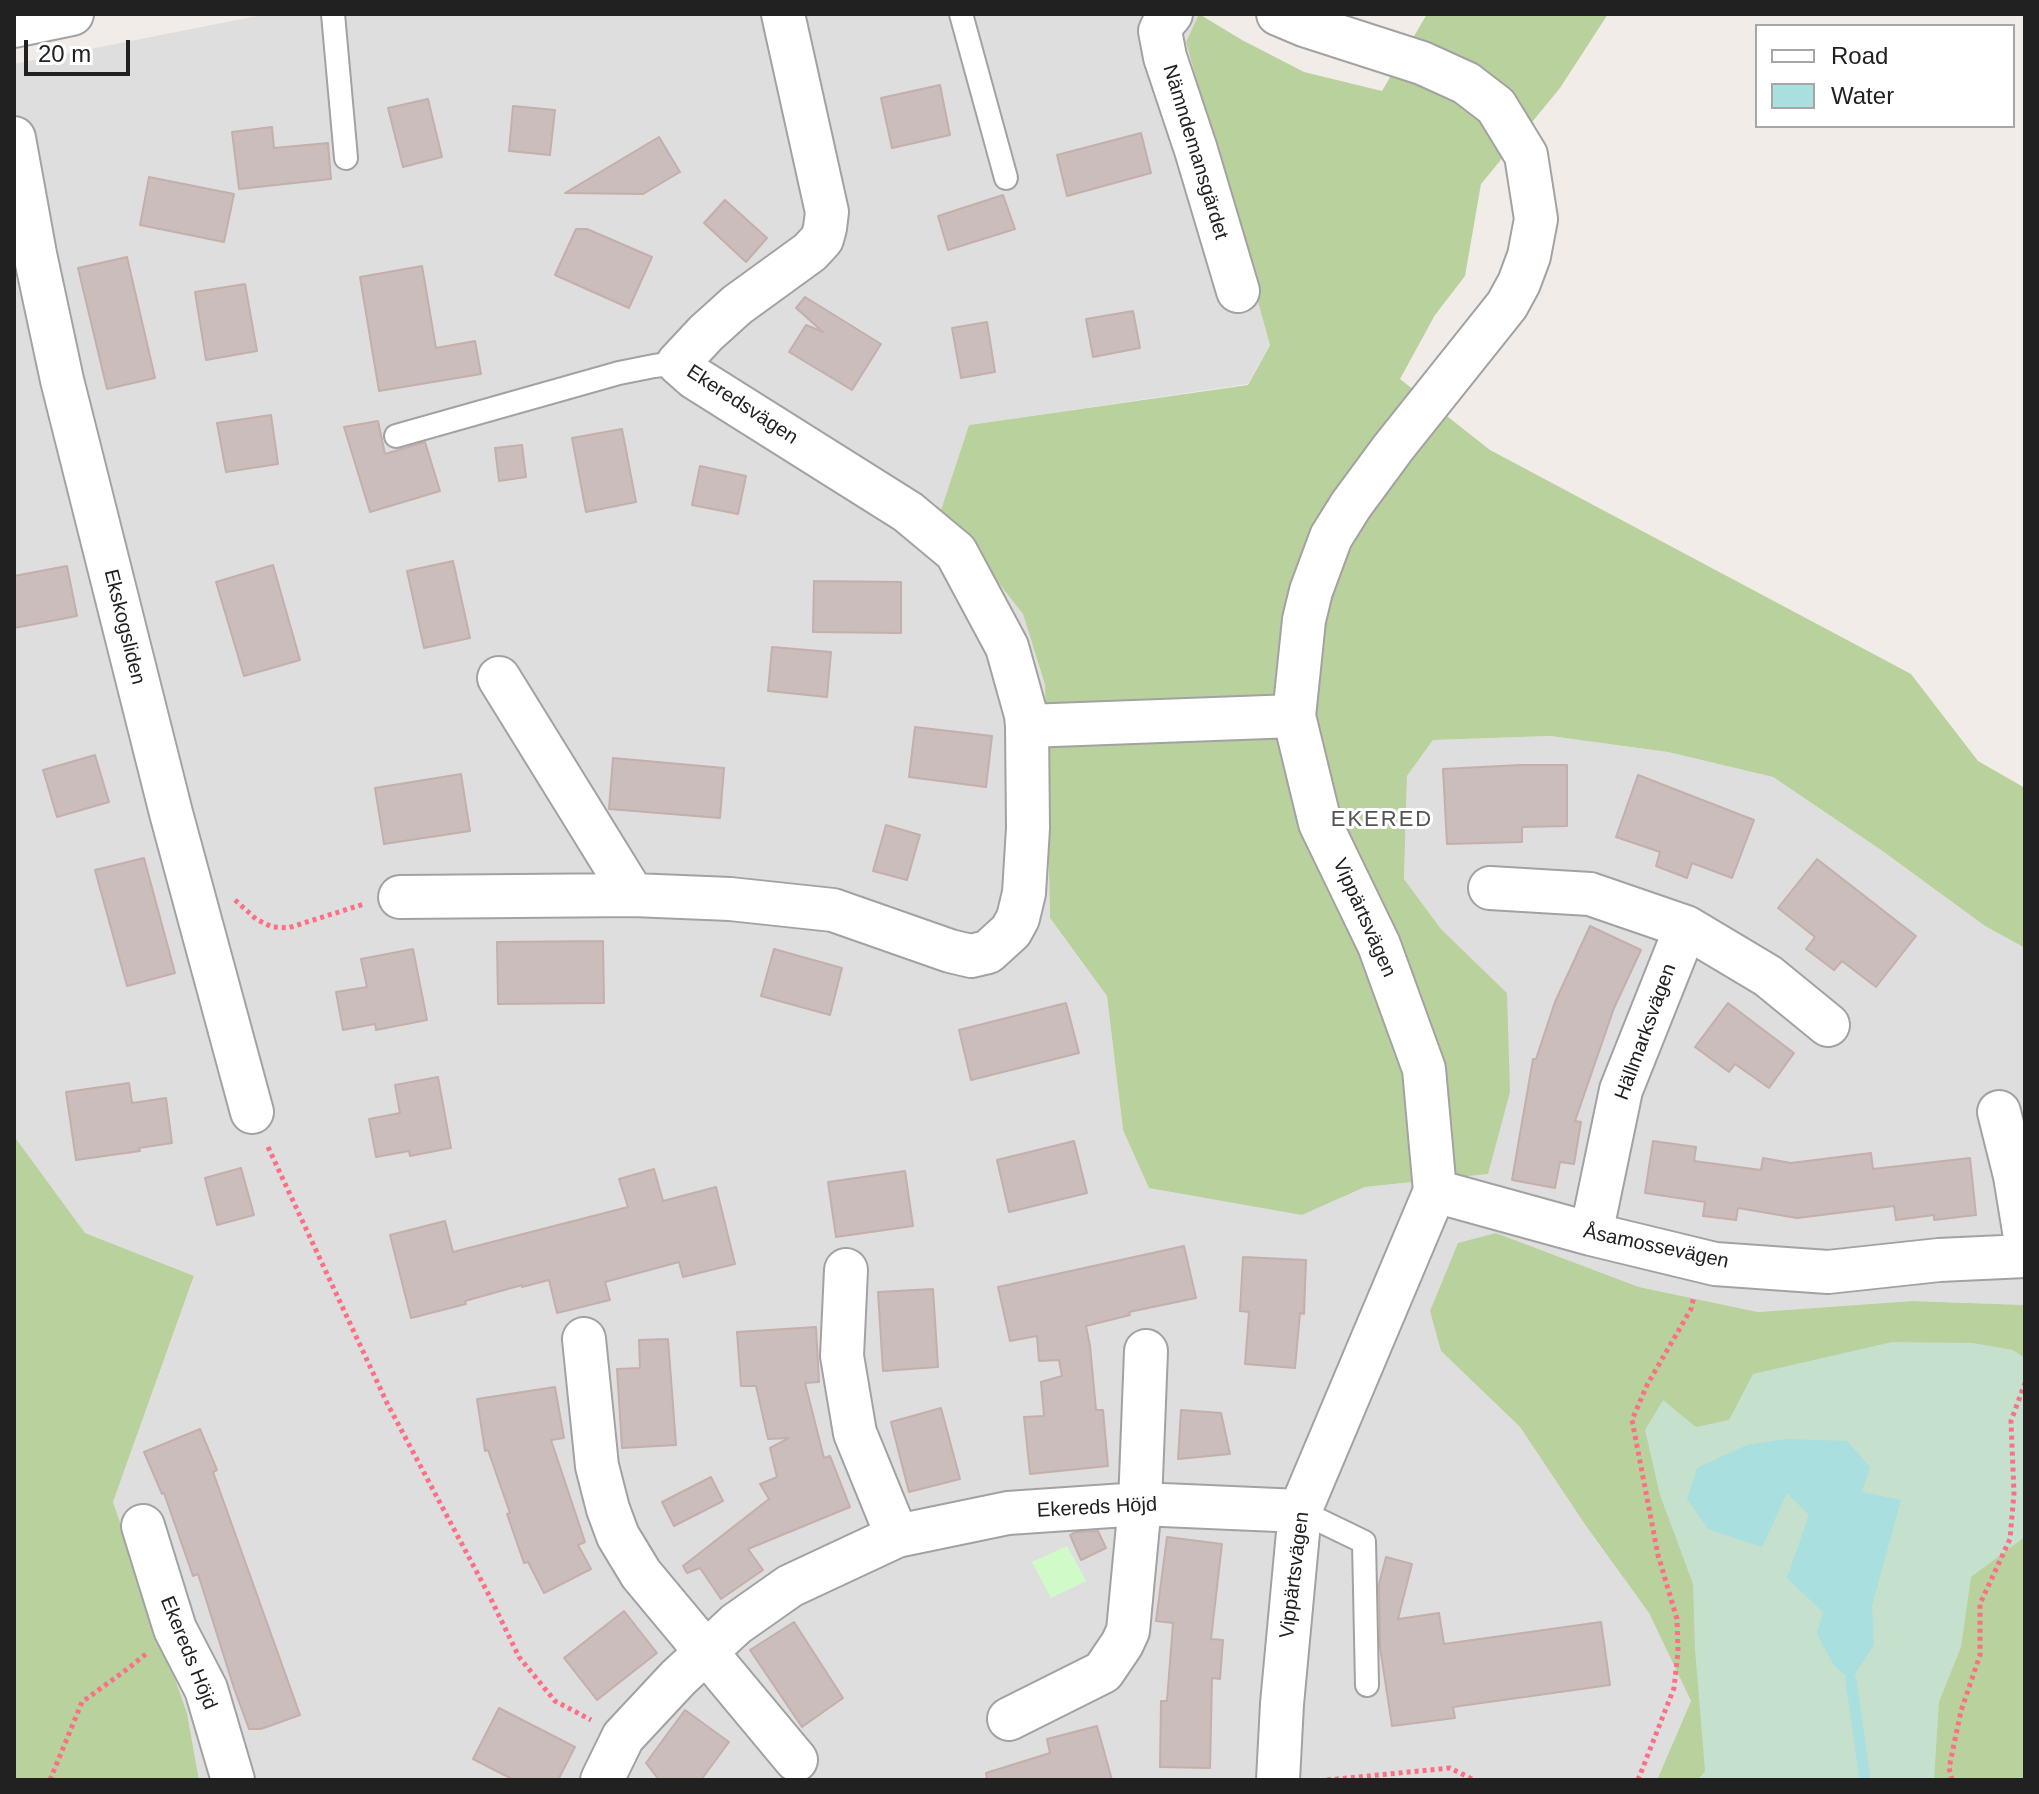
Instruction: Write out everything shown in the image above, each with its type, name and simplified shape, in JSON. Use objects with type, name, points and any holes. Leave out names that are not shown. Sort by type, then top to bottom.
[{"type":"street","points":[[14,26],[72,14]]},
{"type":"street","name":"Ekeredsvägen","points":[[400,897],[633,895],[730,899],[833,910],[971,956],[988,952],[1011,931],[1018,918],[1024,893],[1028,828],[1026,715],[1007,647],[956,552],[908,512],[695,378],[678,363],[737,305],[810,252],[822,239],[827,212],[783,14]]},
{"type":"street","name":"Nämndemansgärdet","points":[[1171,14],[1160,31],[1165,57],[1238,291]]},
{"type":"street","name":"Vippärtsvägen","points":[[1278,14],[1317,30],[1422,63],[1466,83],[1496,106],[1526,155],[1536,219],[1529,256],[1507,305],[1393,448],[1331,537],[1304,620],[1294,716],[1320,823],[1379,945],[1424,1069],[1435,1191],[1300,1511],[1278,1780]]},
{"type":"street","name":"Ekskogsliden","points":[[14,138],[62,380],[171,813],[252,1112]]},
{"type":"street","points":[[499,678],[633,895]]},
{"type":"street","points":[[1027,726],[1294,716]]},
{"type":"street","points":[[1490,888],[1590,894],[1686,927],[1768,976],[1828,1025]]},
{"type":"street","name":"Hällmarksvägen","points":[[1591,1234],[1621,1090],[1686,927]]},
{"type":"street","points":[[1999,1112],[2015,1176],[2025,1237]]},
{"type":"street","name":"Åsamossevägen","points":[[1435,1191],[1715,1264],[1828,1272],[1939,1260],[2025,1256]]},
{"type":"street","points":[[846,1270],[842,1356],[855,1433],[897,1536]]},
{"type":"street","points":[[584,1339],[597,1466],[618,1536],[641,1574],[796,1760]]},
{"type":"street","points":[[1009,1719],[1103,1672],[1128,1631],[1140,1504],[1146,1351]]},
{"type":"street","name":"Ekereds Höjd","points":[[602,1780],[623,1737],[706,1650],[736,1624],[790,1586],[897,1536],[1008,1513],[1140,1504],[1300,1511]]},
{"type":"street","name":"Ekereds Höjd","points":[[143,1526],[175,1629],[206,1689],[233,1780]]},
{"type":"lane","points":[[333,14],[346,158]]},
{"type":"lane","points":[[961,14],[1006,178]]},
{"type":"lane","points":[[396,436],[619,373],[678,363]]},
{"type":"lane","points":[[1300,1511],[1364,1542],[1367,1685]]},
{"type":"path","points":[[230,895],[256,919],[272,927],[288,928],[369,903],[400,897]]},
{"type":"path","points":[[252,1112],[387,1403],[519,1657],[555,1701],[623,1737]]},
{"type":"path","points":[[1638,1780],[1674,1688],[1678,1641],[1677,1619],[1658,1555],[1632,1420],[1647,1385],[1691,1309],[1700,1260]]},
{"type":"path","points":[[1952,1780],[1949,1768],[1961,1711],[1980,1655],[1980,1604],[2010,1539],[2014,1493],[2011,1421],[2025,1383]]},
{"type":"path","points":[[50,1780],[82,1702],[175,1629]]},
{"type":"path","points":[[1327,1780],[1450,1768],[1474,1780]]},
{"type":"shaded area","points":[[267,14],[1199,14],[1186,42],[1270,344],[1248,384],[969,425],[941,510],[1023,614],[1045,686],[1050,918],[1107,996],[1123,1130],[1302,1215],[1365,1187],[1488,1174],[1507,993],[1441,929],[1404,879],[1407,776],[1433,740],[1550,736],[1668,752],[1773,777],[1985,926],[2025,948],[2025,1305],[1912,1301],[1758,1312],[1639,1287],[1496,1233],[1441,1351],[1520,1427],[1649,1613],[1691,1701],[1657,1780],[199,1780],[187,1713],[113,1502],[194,1277],[85,1233],[14,1136],[14,64]]},
{"type":"green space","points":[[1199,14],[1304,72],[1382,91],[1427,14],[1608,14],[1560,88],[1481,184],[1465,276],[1435,315],[1400,379],[1490,450],[1911,674],[1978,761],[2025,788],[2025,948],[1985,926],[1773,777],[1668,752],[1550,736],[1433,740],[1407,776],[1404,879],[1441,929],[1507,993],[1510,1092],[1488,1174],[1365,1187],[1302,1215],[1149,1188],[1123,1130],[1107,996],[1050,918],[1045,685],[1023,614],[941,510],[969,425],[1248,385],[1270,345],[1186,42]]},
{"type":"green space","points":[[14,1136],[85,1233],[194,1276],[113,1502],[187,1713],[199,1780],[14,1780]]},
{"type":"green space","points":[[1496,1233],[1639,1287],[1758,1312],[1912,1301],[2025,1305],[2025,1780],[1657,1780],[1691,1701],[1649,1613],[1520,1427],[1441,1351],[1430,1311],[1458,1243]]},
{"type":"green space","points":[[1892,1342],[1973,1343],[2013,1350],[2025,1358],[2025,1537],[1971,1577],[1961,1647],[1939,1702],[1934,1780],[1698,1780],[1705,1771],[1693,1584],[1660,1495],[1645,1430],[1663,1400],[1696,1427],[1729,1420],[1753,1374]]},
{"type":"green space","points":[[1067,1546],[1086,1581],[1051,1598],[1032,1562]]},
{"type":"water","points":[[1785,1439],[1847,1441],[1870,1467],[1862,1492],[1901,1500],[1872,1606],[1874,1645],[1851,1680],[1833,1664],[1817,1634],[1823,1612],[1787,1578],[1809,1515],[1787,1493],[1762,1547],[1708,1529],[1687,1499],[1697,1468],[1747,1445]]},
{"type":"building","points":[[940,85],[950,135],[892,148],[881,98]]},
{"type":"building","points":[[428,99],[442,157],[403,167],[388,108]]},
{"type":"building","points":[[513,106],[555,110],[550,155],[509,151]]},
{"type":"building","points":[[272,127],[274,148],[328,143],[331,179],[239,189],[232,132]]},
{"type":"building","points":[[1141,133],[1151,173],[1067,196],[1057,155]]},
{"type":"building","points":[[659,137],[680,172],[643,194],[565,193]]},
{"type":"building","points":[[149,177],[234,194],[224,242],[140,225]]},
{"type":"building","points":[[1003,195],[1015,229],[948,250],[938,216]]},
{"type":"building","points":[[725,200],[767,238],[746,262],[704,223]]},
{"type":"building","points":[[576,229],[587,229],[652,257],[629,308],[555,275]]},
{"type":"building","points":[[127,257],[155,378],[107,389],[78,268]]},
{"type":"building","points":[[422,266],[436,348],[475,341],[481,374],[379,391],[360,277]]},
{"type":"building","points":[[245,284],[257,351],[206,360],[195,292]]},
{"type":"building","points":[[805,297],[881,344],[852,390],[789,352],[806,325],[823,332],[796,308]]},
{"type":"building","points":[[1133,311],[1140,348],[1093,357],[1086,319]]},
{"type":"building","points":[[987,322],[995,372],[961,378],[952,328]]},
{"type":"building","points":[[271,415],[278,464],[226,472],[217,423]]},
{"type":"building","points":[[378,421],[385,454],[425,442],[440,491],[370,512],[344,427]]},
{"type":"building","points":[[622,429],[636,502],[586,512],[572,438]]},
{"type":"building","points":[[522,445],[526,477],[499,481],[495,448]]},
{"type":"building","points":[[700,466],[746,476],[738,514],[692,505]]},
{"type":"building","points":[[453,561],[470,638],[424,648],[407,571]]},
{"type":"building","points":[[273,565],[300,660],[244,676],[216,582]]},
{"type":"building","points":[[67,566],[77,616],[14,628],[14,576]]},
{"type":"building","points":[[814,581],[901,582],[901,633],[813,632]]},
{"type":"building","points":[[772,647],[831,652],[827,697],[768,691]]},
{"type":"building","points":[[915,727],[992,736],[986,787],[909,777]]},
{"type":"building","points":[[95,755],[109,802],[57,817],[43,770]]},
{"type":"building","points":[[613,758],[724,768],[720,818],[609,809]]},
{"type":"building","points":[[1567,765],[1567,826],[1522,827],[1522,842],[1447,844],[1443,769]]},
{"type":"building","points":[[461,774],[470,831],[384,844],[375,788]]},
{"type":"building","points":[[1638,775],[1754,820],[1732,878],[1692,863],[1687,878],[1656,866],[1660,852],[1616,837]]},
{"type":"building","points":[[886,825],[920,835],[907,880],[873,871]]},
{"type":"building","points":[[144,858],[175,973],[127,986],[95,870]]},
{"type":"building","points":[[1817,859],[1916,936],[1876,987],[1842,961],[1834,970],[1806,949],[1815,937],[1778,908]]},
{"type":"building","points":[[1590,926],[1641,950],[1614,1008],[1575,1121],[1581,1122],[1574,1164],[1560,1162],[1555,1188],[1512,1180],[1533,1059],[1536,1059],[1555,1002]]},
{"type":"building","points":[[603,941],[604,1003],[498,1004],[497,942]]},
{"type":"building","points":[[413,949],[427,1020],[376,1030],[375,1024],[343,1030],[336,992],[367,987],[361,959]]},
{"type":"building","points":[[774,949],[842,968],[830,1015],[761,996]]},
{"type":"building","points":[[1066,1003],[1079,1053],[971,1080],[959,1030]]},
{"type":"building","points":[[1728,1003],[1794,1053],[1769,1088],[1735,1064],[1729,1072],[1695,1047]]},
{"type":"building","points":[[438,1077],[451,1148],[410,1156],[409,1151],[376,1157],[369,1119],[400,1113],[395,1085]]},
{"type":"building","points":[[129,1083],[132,1103],[166,1098],[172,1143],[76,1160],[66,1092]]},
{"type":"building","points":[[1074,1141],[1087,1193],[1009,1212],[997,1160]]},
{"type":"building","points":[[1653,1141],[1696,1147],[1694,1161],[1761,1170],[1763,1158],[1791,1163],[1871,1153],[1873,1169],[1970,1158],[1976,1215],[1934,1220],[1934,1215],[1896,1220],[1894,1206],[1797,1218],[1738,1208],[1736,1220],[1703,1216],[1705,1202],[1645,1193]]},
{"type":"building","points":[[241,1168],[254,1215],[217,1225],[205,1178]]},
{"type":"building","points":[[654,1169],[663,1201],[716,1187],[735,1264],[683,1277],[679,1262],[605,1282],[610,1300],[557,1313],[549,1280],[411,1318],[390,1235],[445,1221],[453,1252],[628,1207],[619,1179]]},
{"type":"building","points":[[905,1171],[913,1226],[836,1237],[828,1182]]},
{"type":"building","points":[[1184,1246],[1196,1298],[1129,1312],[1130,1315],[1086,1326],[1096,1410],[1103,1410],[1108,1466],[1030,1474],[1024,1417],[1044,1416],[1041,1382],[1062,1376],[1059,1360],[1039,1361],[1037,1336],[1010,1341],[998,1287]]},
{"type":"building","points":[[1243,1257],[1306,1260],[1304,1314],[1300,1313],[1295,1368],[1245,1364],[1249,1312],[1240,1311]]},
{"type":"building","points":[[933,1289],[938,1367],[883,1371],[878,1292]]},
{"type":"building","points":[[816,1327],[819,1382],[805,1383],[824,1458],[830,1456],[850,1507],[748,1549],[763,1570],[721,1599],[700,1568],[687,1573],[683,1566],[769,1499],[760,1484],[777,1477],[770,1448],[789,1438],[768,1439],[756,1386],[741,1386],[737,1332]]},
{"type":"building","points":[[668,1339],[676,1445],[622,1448],[617,1369],[640,1368],[639,1340]]},
{"type":"building","points":[[555,1387],[564,1438],[551,1440],[585,1542],[578,1545],[591,1569],[544,1593],[528,1562],[524,1563],[507,1514],[510,1513],[488,1450],[485,1451],[477,1399]]},
{"type":"building","points":[[941,1408],[960,1479],[909,1492],[891,1422]]},
{"type":"building","points":[[1181,1410],[1221,1413],[1230,1454],[1178,1459]]},
{"type":"building","points":[[200,1429],[217,1470],[213,1472],[300,1715],[261,1729],[249,1729],[198,1574],[193,1576],[164,1493],[144,1452]]},
{"type":"building","points":[[711,1477],[723,1501],[674,1526],[662,1502]]},
{"type":"building","points":[[1098,1531],[1106,1548],[1081,1560],[1070,1535]]},
{"type":"building","points":[[1167,1537],[1222,1544],[1211,1639],[1223,1640],[1220,1679],[1212,1678],[1210,1768],[1160,1767],[1161,1701],[1167,1701],[1173,1623],[1156,1621]]},
{"type":"building","points":[[1386,1557],[1412,1564],[1398,1619],[1439,1613],[1444,1644],[1601,1622],[1610,1685],[1453,1707],[1455,1718],[1392,1726],[1380,1647],[1379,1584]]},
{"type":"building","points":[[624,1611],[657,1653],[597,1700],[564,1658]]},
{"type":"building","points":[[794,1622],[843,1698],[802,1727],[750,1650]]},
{"type":"building","points":[[499,1708],[575,1747],[558,1780],[514,1780],[473,1759]]},
{"type":"building","points":[[685,1710],[729,1742],[701,1780],[659,1780],[646,1763]]},
{"type":"building","points":[[1097,1726],[1112,1780],[987,1780],[986,1773],[1050,1753],[1047,1739]]},
{"type":"waterway","points":[[1851,1680],[1865,1780]]},
{"type":"district","name":"EKERED","points":[[1382,820]]}]
